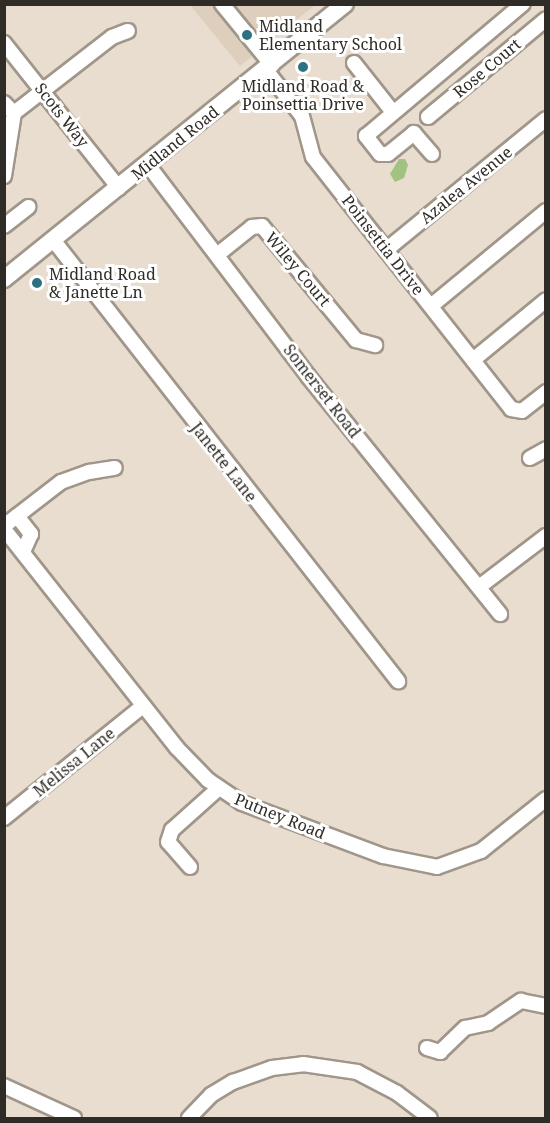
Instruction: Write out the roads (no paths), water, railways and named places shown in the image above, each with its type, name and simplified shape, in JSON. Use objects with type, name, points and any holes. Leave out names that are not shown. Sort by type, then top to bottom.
[{"type":"main road","name":"Midland Road","points":[[4,279],[54,241],[342,6]]},
{"type":"street","name":"Poinsettia Drive","points":[[222,4],[302,116],[314,157],[516,412],[546,392]]},
{"type":"street","points":[[432,154],[414,133],[388,154],[380,154],[366,136],[523,4]]},
{"type":"street","name":"Rose Court","points":[[428,117],[546,19]]},
{"type":"street","points":[[4,176],[9,108],[45,92],[112,37],[128,30]]},
{"type":"street","name":"Scots Way","points":[[4,43],[119,188]]},
{"type":"street","points":[[354,63],[393,111]]},
{"type":"street","name":"Azalea Avenue","points":[[386,250],[546,119]]},
{"type":"street","name":"Somerset Road","points":[[148,165],[501,614]]},
{"type":"street","points":[[4,226],[28,207]]},
{"type":"street","points":[[430,306],[546,211]]},
{"type":"street","name":"Wiley Court","points":[[217,255],[252,227],[262,226],[356,340],[375,345]]},
{"type":"street","name":"Janette Lane","points":[[54,241],[398,681]]},
{"type":"street","points":[[473,360],[546,300]]},
{"type":"street","points":[[530,458],[546,449]]},
{"type":"street","points":[[4,527],[61,482],[115,468]]},
{"type":"street","points":[[17,516],[31,534],[23,552]]},
{"type":"street","name":"Putney Road","points":[[4,527],[191,765],[219,788],[252,808],[383,856],[437,867],[481,851],[546,799]]},
{"type":"street","points":[[479,587],[546,536]]},
{"type":"street","name":"Melissa Lane","points":[[4,818],[143,706]]},
{"type":"street","points":[[190,867],[168,842],[172,830],[219,788]]},
{"type":"street","points":[[427,1048],[440,1052],[465,1028],[488,1023],[521,1001],[546,1006]]},
{"type":"street","points":[[189,1119],[212,1095],[233,1082],[272,1068],[303,1064],[357,1072],[397,1093],[430,1119]]},
{"type":"street","points":[[4,1086],[74,1119]]},
{"type":"place","name":"Midland Elementary School","points":[[247,35]]},
{"type":"place","name":"Midland Road & Poinsettia Drive","points":[[303,67]]},
{"type":"place","name":"Midland Road & Janette Ln","points":[[37,283]]}]
